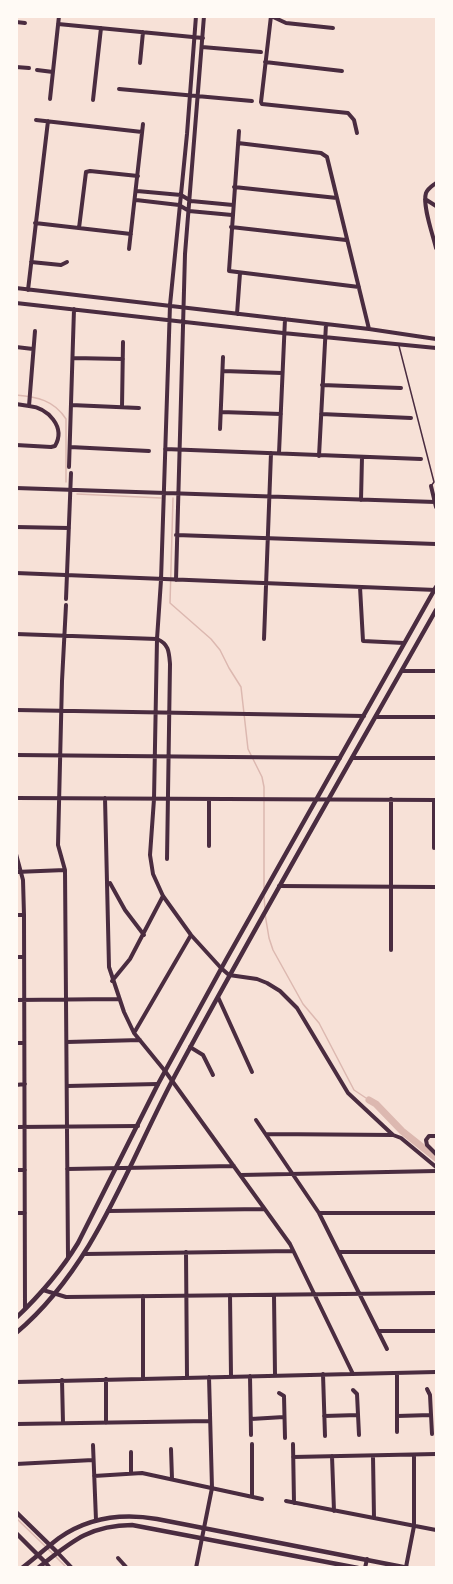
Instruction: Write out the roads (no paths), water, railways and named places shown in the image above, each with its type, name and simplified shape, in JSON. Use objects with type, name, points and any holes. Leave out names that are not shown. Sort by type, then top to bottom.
[{"type":"street","points":[[50,99],[59,16]]},
{"type":"street","points":[[196,16],[169,321],[157,639],[154,799],[150,855],[153,874],[163,896],[191,935],[221,968],[229,975],[257,979],[290,999],[348,1093],[393,1135],[400,1138],[436,1169]]},
{"type":"street","points":[[176,580],[182,307],[204,16]]},
{"type":"street","points":[[333,28],[286,23],[271,16],[262,104],[348,113],[353,117],[357,133]]},
{"type":"street","points":[[16,22],[25,23]]},
{"type":"street","points":[[58,24],[203,38]]},
{"type":"street","points":[[93,100],[101,28]]},
{"type":"street","points":[[140,63],[143,32]]},
{"type":"street","points":[[202,47],[261,52]]},
{"type":"street","points":[[266,62],[342,70]]},
{"type":"street","points":[[16,67],[29,68]]},
{"type":"street","points":[[37,70],[53,72]]},
{"type":"street","points":[[118,88],[252,101]]},
{"type":"street","points":[[36,120],[142,132]]},
{"type":"street","points":[[28,290],[48,122]]},
{"type":"street","points":[[129,249],[143,124]]},
{"type":"street","points":[[239,131],[228,268],[232,272],[358,287]]},
{"type":"street","points":[[187,134],[195,135]]},
{"type":"street","points":[[238,143],[324,154],[330,162],[346,240],[369,328]]},
{"type":"street","points":[[79,228],[86,172],[138,176]]},
{"type":"street","points":[[436,183],[427,191],[425,199],[436,248]]},
{"type":"street","points":[[234,187],[337,198]]},
{"type":"street","points":[[137,191],[181,195],[190,201],[233,205]]},
{"type":"street","points":[[425,199],[436,206]]},
{"type":"street","points":[[136,200],[179,205],[189,211],[232,215]]},
{"type":"street","points":[[35,223],[131,234]]},
{"type":"street","points":[[231,227],[346,240]]},
{"type":"street","points":[[174,252],[185,254]]},
{"type":"street","points":[[31,262],[61,265],[67,262]]},
{"type":"street","points":[[237,314],[240,273]]},
{"type":"street","points":[[16,288],[369,328],[436,339]]},
{"type":"street","points":[[16,303],[436,348]]},
{"type":"street","points":[[69,467],[74,309]]},
{"type":"street","points":[[279,454],[285,319]]},
{"type":"street","points":[[319,456],[326,324]]},
{"type":"street","points":[[29,403],[35,331]]},
{"type":"street","points":[[122,407],[123,342]]},
{"type":"street","points":[[16,347],[33,349]]},
{"type":"street","points":[[220,429],[223,357]]},
{"type":"street","points":[[73,358],[123,359]]},
{"type":"street","points":[[223,371],[282,373]]},
{"type":"street","points":[[322,385],[401,388]]},
{"type":"street","points":[[16,404],[29,403],[43,410],[57,423],[58,438],[55,446],[16,445]]},
{"type":"street","points":[[71,405],[139,408]]},
{"type":"street","points":[[221,412],[281,414]]},
{"type":"street","points":[[321,414],[411,418]]},
{"type":"street","points":[[70,447],[149,451]]},
{"type":"street","points":[[165,449],[421,459]]},
{"type":"street","points":[[264,639],[271,453]]},
{"type":"street","points":[[361,500],[362,457]]},
{"type":"street","points":[[66,599],[71,473]]},
{"type":"street","points":[[16,488],[436,504],[431,486]]},
{"type":"street","points":[[16,527],[69,528]]},
{"type":"street","points":[[176,535],[436,544]]},
{"type":"street","points":[[16,573],[436,589],[221,968],[68,1258],[43,1290],[16,1318]]},
{"type":"street","points":[[360,587],[363,641],[404,643]]},
{"type":"street","points":[[66,605],[58,845],[65,870],[68,1258]]},
{"type":"street","points":[[16,1333],[54,1294],[85,1254],[172,1080],[229,975],[436,610]]},
{"type":"street","points":[[16,634],[157,639],[164,642],[170,652],[167,860]]},
{"type":"street","points":[[402,671],[436,671]]},
{"type":"street","points":[[16,710],[364,716]]},
{"type":"street","points":[[376,717],[436,717]]},
{"type":"street","points":[[16,755],[341,758]]},
{"type":"street","points":[[352,758],[436,758]]},
{"type":"street","points":[[16,798],[435,800],[434,848]]},
{"type":"street","points":[[105,798],[109,968],[118,999],[134,1034],[172,1080],[294,1251],[353,1374]]},
{"type":"street","points":[[209,799],[209,846]]},
{"type":"street","points":[[391,799],[391,950]]},
{"type":"street","points":[[16,854],[24,915],[25,1310]]},
{"type":"street","points":[[19,872],[65,870]]},
{"type":"street","points":[[108,880],[124,910],[144,935]]},
{"type":"street","points":[[279,886],[436,887]]},
{"type":"street","points":[[112,981],[130,959],[163,896]]},
{"type":"street","points":[[16,915],[24,915]]},
{"type":"street","points":[[134,1034],[191,935]]},
{"type":"street","points":[[16,957],[24,957]]},
{"type":"street","points":[[218,997],[252,1072]]},
{"type":"street","points":[[16,1000],[118,999]]},
{"type":"street","points":[[67,1042],[140,1040]]},
{"type":"street","points":[[16,1043],[24,1043]]},
{"type":"street","points":[[190,1047],[203,1054],[213,1075]]},
{"type":"street","points":[[16,1084],[25,1084]]},
{"type":"street","points":[[67,1086],[158,1084]]},
{"type":"street","points":[[256,1120],[319,1214],[387,1349]]},
{"type":"street","points":[[16,1126],[138,1126]]},
{"type":"street","points":[[265,1134],[393,1135]]},
{"type":"street","points":[[436,1136],[427,1137],[427,1145],[436,1154]]},
{"type":"street","points":[[68,1169],[234,1166]]},
{"type":"street","points":[[240,1175],[436,1169]]},
{"type":"street","points":[[16,1170],[25,1170]]},
{"type":"street","points":[[108,1211],[265,1209]]},
{"type":"street","points":[[16,1213],[25,1213]]},
{"type":"street","points":[[319,1214],[436,1214]]},
{"type":"street","points":[[85,1254],[294,1251]]},
{"type":"street","points":[[186,1252],[187,1377]]},
{"type":"street","points":[[340,1252],[436,1252]]},
{"type":"street","points":[[43,1290],[66,1297],[436,1293]]},
{"type":"street","points":[[230,1295],[231,1376]]},
{"type":"street","points":[[274,1295],[275,1375]]},
{"type":"street","points":[[143,1296],[143,1378]]},
{"type":"street","points":[[378,1331],[436,1331]]},
{"type":"street","points":[[16,1382],[106,1378],[436,1372]]},
{"type":"street","points":[[397,1432],[398,1373]]},
{"type":"street","points":[[323,1374],[325,1436]]},
{"type":"street","points":[[250,1376],[251,1436]]},
{"type":"street","points":[[196,1568],[212,1488],[209,1377]]},
{"type":"street","points":[[106,1378],[106,1423]]},
{"type":"street","points":[[62,1380],[63,1424]]},
{"type":"street","points":[[427,1389],[430,1395],[432,1434]]},
{"type":"street","points":[[353,1390],[357,1394],[359,1436]]},
{"type":"street","points":[[279,1393],[284,1396],[285,1437]]},
{"type":"street","points":[[324,1416],[358,1415]]},
{"type":"street","points":[[397,1416],[431,1415]]},
{"type":"street","points":[[251,1419],[284,1418]]},
{"type":"street","points":[[16,1424],[210,1421]]},
{"type":"street","points":[[252,1444],[252,1497]]},
{"type":"street","points":[[292,1444],[294,1503]]},
{"type":"street","points":[[93,1445],[96,1520]]},
{"type":"street","points":[[171,1449],[172,1479]]},
{"type":"street","points":[[131,1452],[131,1473]]},
{"type":"street","points":[[293,1457],[436,1454]]},
{"type":"street","points":[[22,1568],[69,1532],[96,1520],[117,1516],[132,1516],[204,1528],[407,1567],[414,1526],[414,1455]]},
{"type":"street","points":[[332,1456],[333,1510]]},
{"type":"street","points":[[373,1456],[374,1518]]},
{"type":"street","points":[[16,1464],[93,1460]]},
{"type":"street","points":[[94,1476],[142,1473],[262,1499]]},
{"type":"street","points":[[286,1501],[436,1530]]},
{"type":"street","points":[[16,1512],[72,1568]]},
{"type":"street","points":[[38,1568],[88,1532],[117,1526],[139,1526],[358,1568]]},
{"type":"street","points":[[16,1533],[47,1561],[50,1568]]},
{"type":"street","points":[[118,1558],[128,1568]]},
{"type":"street","points":[[365,1568],[367,1559]]},
{"type":"lane","points":[[399,345],[434,482],[431,486]]},
{"type":"waterway","points":[[16,395],[44,401],[56,408],[66,419],[66,482]]},
{"type":"waterway","points":[[77,494],[161,498]]},
{"type":"waterway","points":[[173,498],[170,603],[211,639],[220,650],[241,687],[248,749],[262,777],[264,787],[264,888]]},
{"type":"waterway","points":[[264,896],[265,909]]},
{"type":"waterway","points":[[265,914],[273,950],[303,1004],[319,1023],[354,1090],[369,1100]]},
{"type":"waterway","points":[[369,1100],[376,1104],[402,1131],[436,1158]]},
{"type":"waterway","points":[[16,1518],[45,1546]]},
{"type":"waterway","points":[[48,1549],[67,1568]]}]
